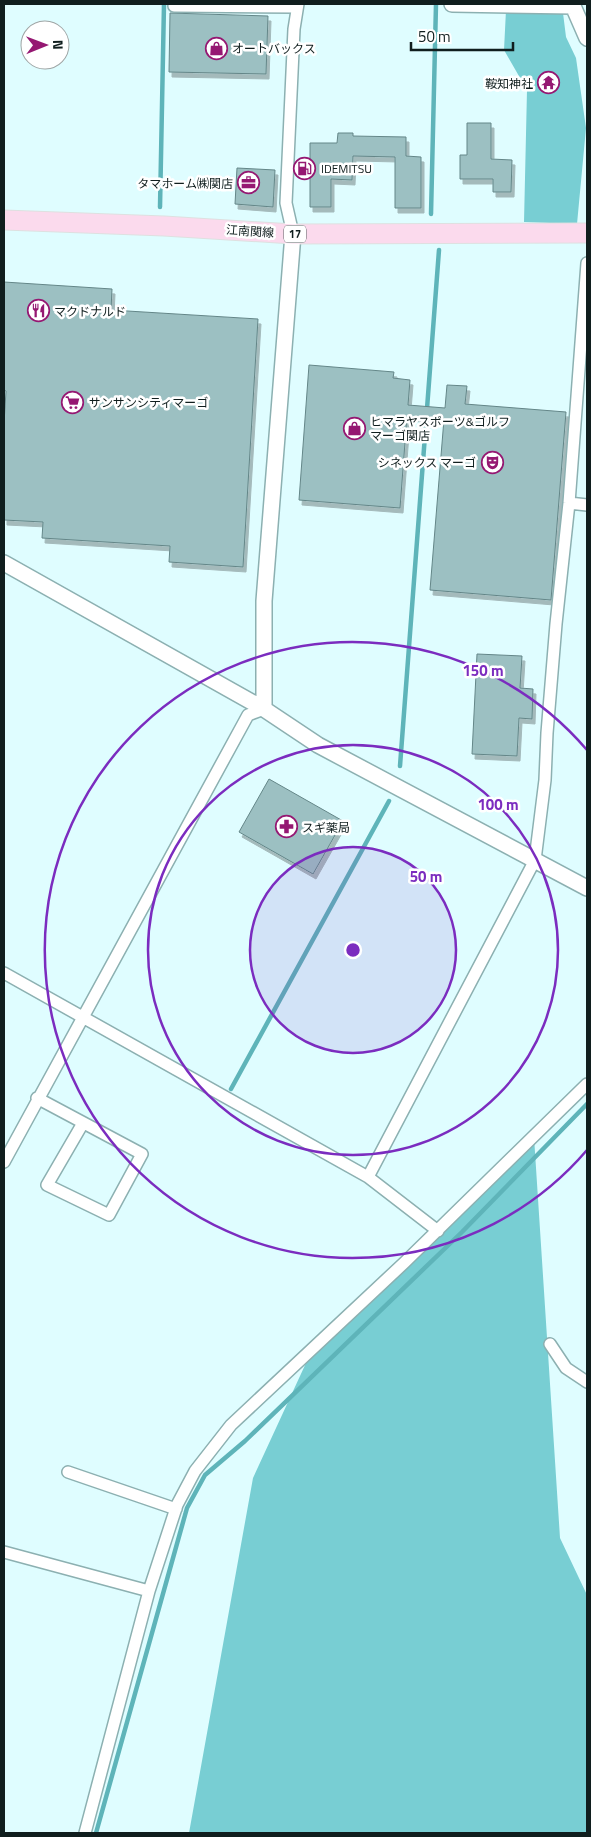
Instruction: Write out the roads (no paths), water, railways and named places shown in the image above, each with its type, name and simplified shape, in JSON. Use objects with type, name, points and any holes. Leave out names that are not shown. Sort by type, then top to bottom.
[{"type":"main road","name":"江南関線","points":[[4,220],[164,226],[293,234],[587,233]]},
{"type":"street","points":[[452,4],[574,5],[587,38]]},
{"type":"street","points":[[174,6],[297,5],[286,203],[293,234],[264,601],[264,709]]},
{"type":"street","points":[[368,1177],[535,860],[545,780],[547,733],[569,504],[587,263]]},
{"type":"street","points":[[569,504],[587,505]]},
{"type":"street","points":[[4,563],[264,709],[318,745],[587,888]]},
{"type":"street","points":[[4,1162],[248,715],[264,709]]},
{"type":"street","points":[[4,973],[368,1177],[438,1231]]},
{"type":"street","points":[[85,1833],[149,1591],[176,1509],[195,1471],[231,1425],[438,1231],[587,1084]]},
{"type":"street","points":[[38,1098],[83,1122],[142,1154],[109,1215],[47,1185],[83,1122]]},
{"type":"street","points":[[550,1344],[566,1368],[587,1382]]},
{"type":"street","points":[[68,1472],[176,1509]]},
{"type":"street","points":[[4,1552],[149,1591]]},
{"type":"waterway","points":[[160,207],[164,4]]},
{"type":"waterway","points":[[431,214],[436,4]]},
{"type":"waterway","points":[[400,766],[439,250]]},
{"type":"waterway","points":[[231,1089],[389,801]]},
{"type":"waterway","points":[[96,1833],[187,1508],[205,1475],[245,1441],[462,1232],[587,1104]]},
{"type":"place","name":"オートバックス","points":[[216,48]]},
{"type":"place","name":"鞍知神社","points":[[549,83]]},
{"type":"place","name":"IDEMITSU","points":[[305,168]]},
{"type":"place","name":"タマホーム㈱関店","points":[[249,183]]},
{"type":"place","name":"マクドナルド","points":[[38,311]]},
{"type":"place","name":"サンサンシティマーゴ","points":[[73,402]]},
{"type":"place","name":"ヒマラヤスポーツ&ゴルフ マーゴ関店","points":[[354,428]]},
{"type":"place","name":"シネックス マーゴ","points":[[492,462]]},
{"type":"place","name":"スギ薬局","points":[[286,827]]}]
